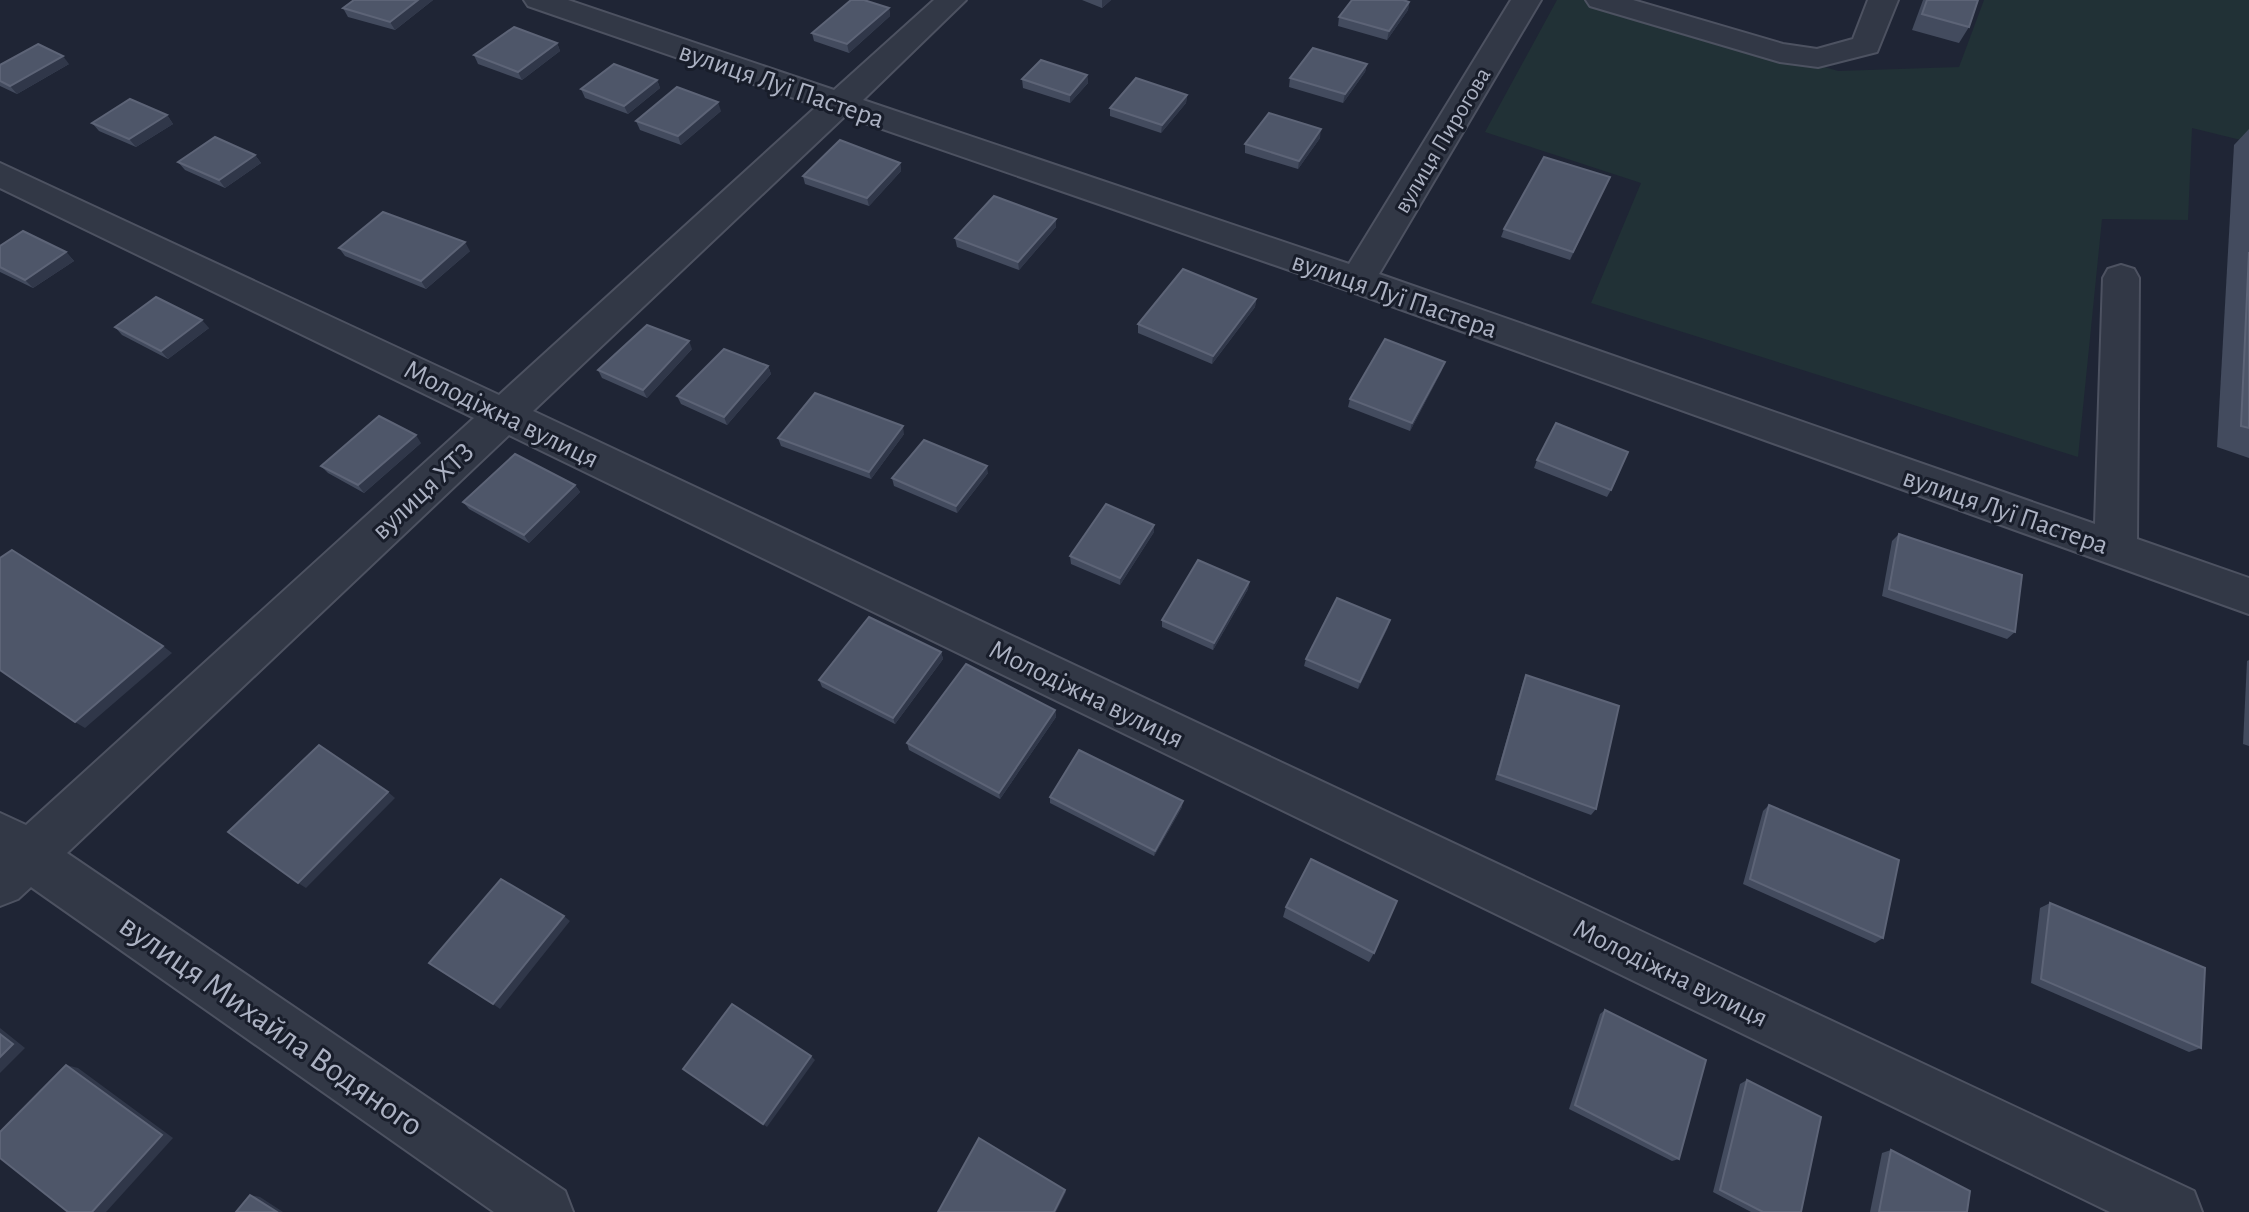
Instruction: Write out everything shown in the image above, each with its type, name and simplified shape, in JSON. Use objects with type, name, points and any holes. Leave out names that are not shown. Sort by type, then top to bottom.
[{"type":"street","name":"вулиця Луї Пастера","points":[[539,0],[1357,280],[2249,596]]},
{"type":"street","name":"вулиця ХТЗ","points":[[10,858],[504,414],[951,0]]},
{"type":"street","name":"вулиця Пирогова","points":[[1357,280],[1526,0]]},
{"type":"street","points":[[1601,0],[1780,53],[1818,58],[1866,45],[1883,0]]},
{"type":"street","name":"Молодіжна вулиця","points":[[0,174],[2173,1212]]},
{"type":"street","points":[[2116,549],[2121,278]]},
{"type":"street","name":"вулиця Михайла Водяного","points":[[10,858],[544,1212]]},
{"type":"shaded area","points":[[1557,0],[1600,0],[1838,71],[1959,67],[1984,0],[2249,0],[2249,142],[2192,128],[2188,220],[2102,219],[2078,457],[1591,303],[1641,183],[1485,132]]},
{"type":"building","points":[[354,0],[418,0],[390,22],[343,8]]},
{"type":"building","points":[[851,0],[864,0],[889,8],[847,44],[812,33]]},
{"type":"building","points":[[1352,0],[1409,2],[1389,31],[1339,17]]},
{"type":"building","points":[[1927,0],[1978,0],[1969,27],[1922,14]]},
{"type":"building","points":[[514,27],[557,43],[518,72],[474,55]]},
{"type":"building","points":[[38,44],[63,56],[10,86],[0,81],[0,65]]},
{"type":"building","points":[[1313,48],[1367,64],[1345,94],[1290,78]]},
{"type":"building","points":[[1041,60],[1087,75],[1070,95],[1022,79]]},
{"type":"building","points":[[614,64],[657,80],[624,106],[581,89]]},
{"type":"building","points":[[1136,78],[1187,95],[1162,125],[1110,108]]},
{"type":"building","points":[[677,87],[718,102],[678,136],[636,121]]},
{"type":"building","points":[[130,99],[167,115],[129,139],[92,123]]},
{"type":"building","points":[[1269,113],[1321,129],[1299,161],[1245,144]]},
{"type":"building","points":[[215,137],[255,155],[219,180],[178,162]]},
{"type":"building","points":[[840,140],[900,163],[867,198],[803,176]]},
{"type":"building","points":[[1544,157],[1610,177],[1573,252],[1504,229]]},
{"type":"building","points":[[994,196],[1056,219],[1018,262],[955,238]]},
{"type":"building","points":[[383,212],[465,242],[421,281],[339,248]]},
{"type":"building","points":[[23,231],[66,252],[25,280],[0,267],[0,246]]},
{"type":"building","points":[[2249,252],[2249,428],[2241,426]]},
{"type":"building","points":[[1183,269],[1256,299],[1213,356],[1138,324]]},
{"type":"building","points":[[156,297],[202,320],[161,351],[115,327]]},
{"type":"building","points":[[647,325],[689,341],[643,390],[598,370]]},
{"type":"building","points":[[1385,339],[1445,362],[1412,423],[1350,399]]},
{"type":"building","points":[[724,349],[768,366],[724,417],[677,396]]},
{"type":"building","points":[[815,393],[903,426],[869,472],[778,438]]},
{"type":"building","points":[[379,416],[416,435],[358,485],[321,466]]},
{"type":"building","points":[[1556,423],[1628,452],[1611,490],[1537,460]]},
{"type":"building","points":[[924,440],[987,466],[956,506],[892,478]]},
{"type":"building","points":[[515,454],[575,485],[524,535],[463,502]]},
{"type":"building","points":[[1106,504],[1154,525],[1120,578],[1070,556]]},
{"type":"building","points":[[1899,534],[2022,575],[2015,632],[1889,589]]},
{"type":"building","points":[[12,550],[163,646],[75,722],[0,670],[0,558]]},
{"type":"building","points":[[1198,560],[1249,582],[1214,643],[1162,620]]},
{"type":"building","points":[[1337,598],[1390,620],[1360,682],[1306,659]]},
{"type":"building","points":[[869,617],[941,652],[893,718],[819,680]]},
{"type":"building","points":[[966,664],[1055,710],[999,793],[907,743]]},
{"type":"building","points":[[1526,675],[1619,706],[1596,809],[1498,774]]},
{"type":"building","points":[[319,745],[388,792],[298,883],[228,832]]},
{"type":"building","points":[[1079,750],[1183,801],[1155,851],[1050,797]]},
{"type":"building","points":[[1769,805],[1899,860],[1883,938],[1750,879]]},
{"type":"building","points":[[1311,859],[1397,901],[1374,953],[1286,907]]},
{"type":"building","points":[[501,879],[564,916],[493,1004],[429,963]]},
{"type":"building","points":[[2050,903],[2205,968],[2201,1048],[2041,979]]},
{"type":"building","points":[[732,1004],[811,1056],[763,1124],[683,1069]]},
{"type":"building","points":[[1605,1010],[1706,1060],[1679,1159],[1575,1105]]},
{"type":"building","points":[[0,1034],[13,1044],[0,1057]]},
{"type":"building","points":[[66,1065],[162,1135],[92,1212],[68,1212],[0,1158],[0,1132]]},
{"type":"building","points":[[1747,1080],[1821,1117],[1801,1212],[1763,1212],[1720,1190]]},
{"type":"building","points":[[979,1138],[1065,1190],[1054,1212],[938,1212]]},
{"type":"building","points":[[1891,1150],[1970,1191],[1967,1212],[1879,1212]]},
{"type":"building","points":[[250,1195],[277,1212],[236,1212]]}]
